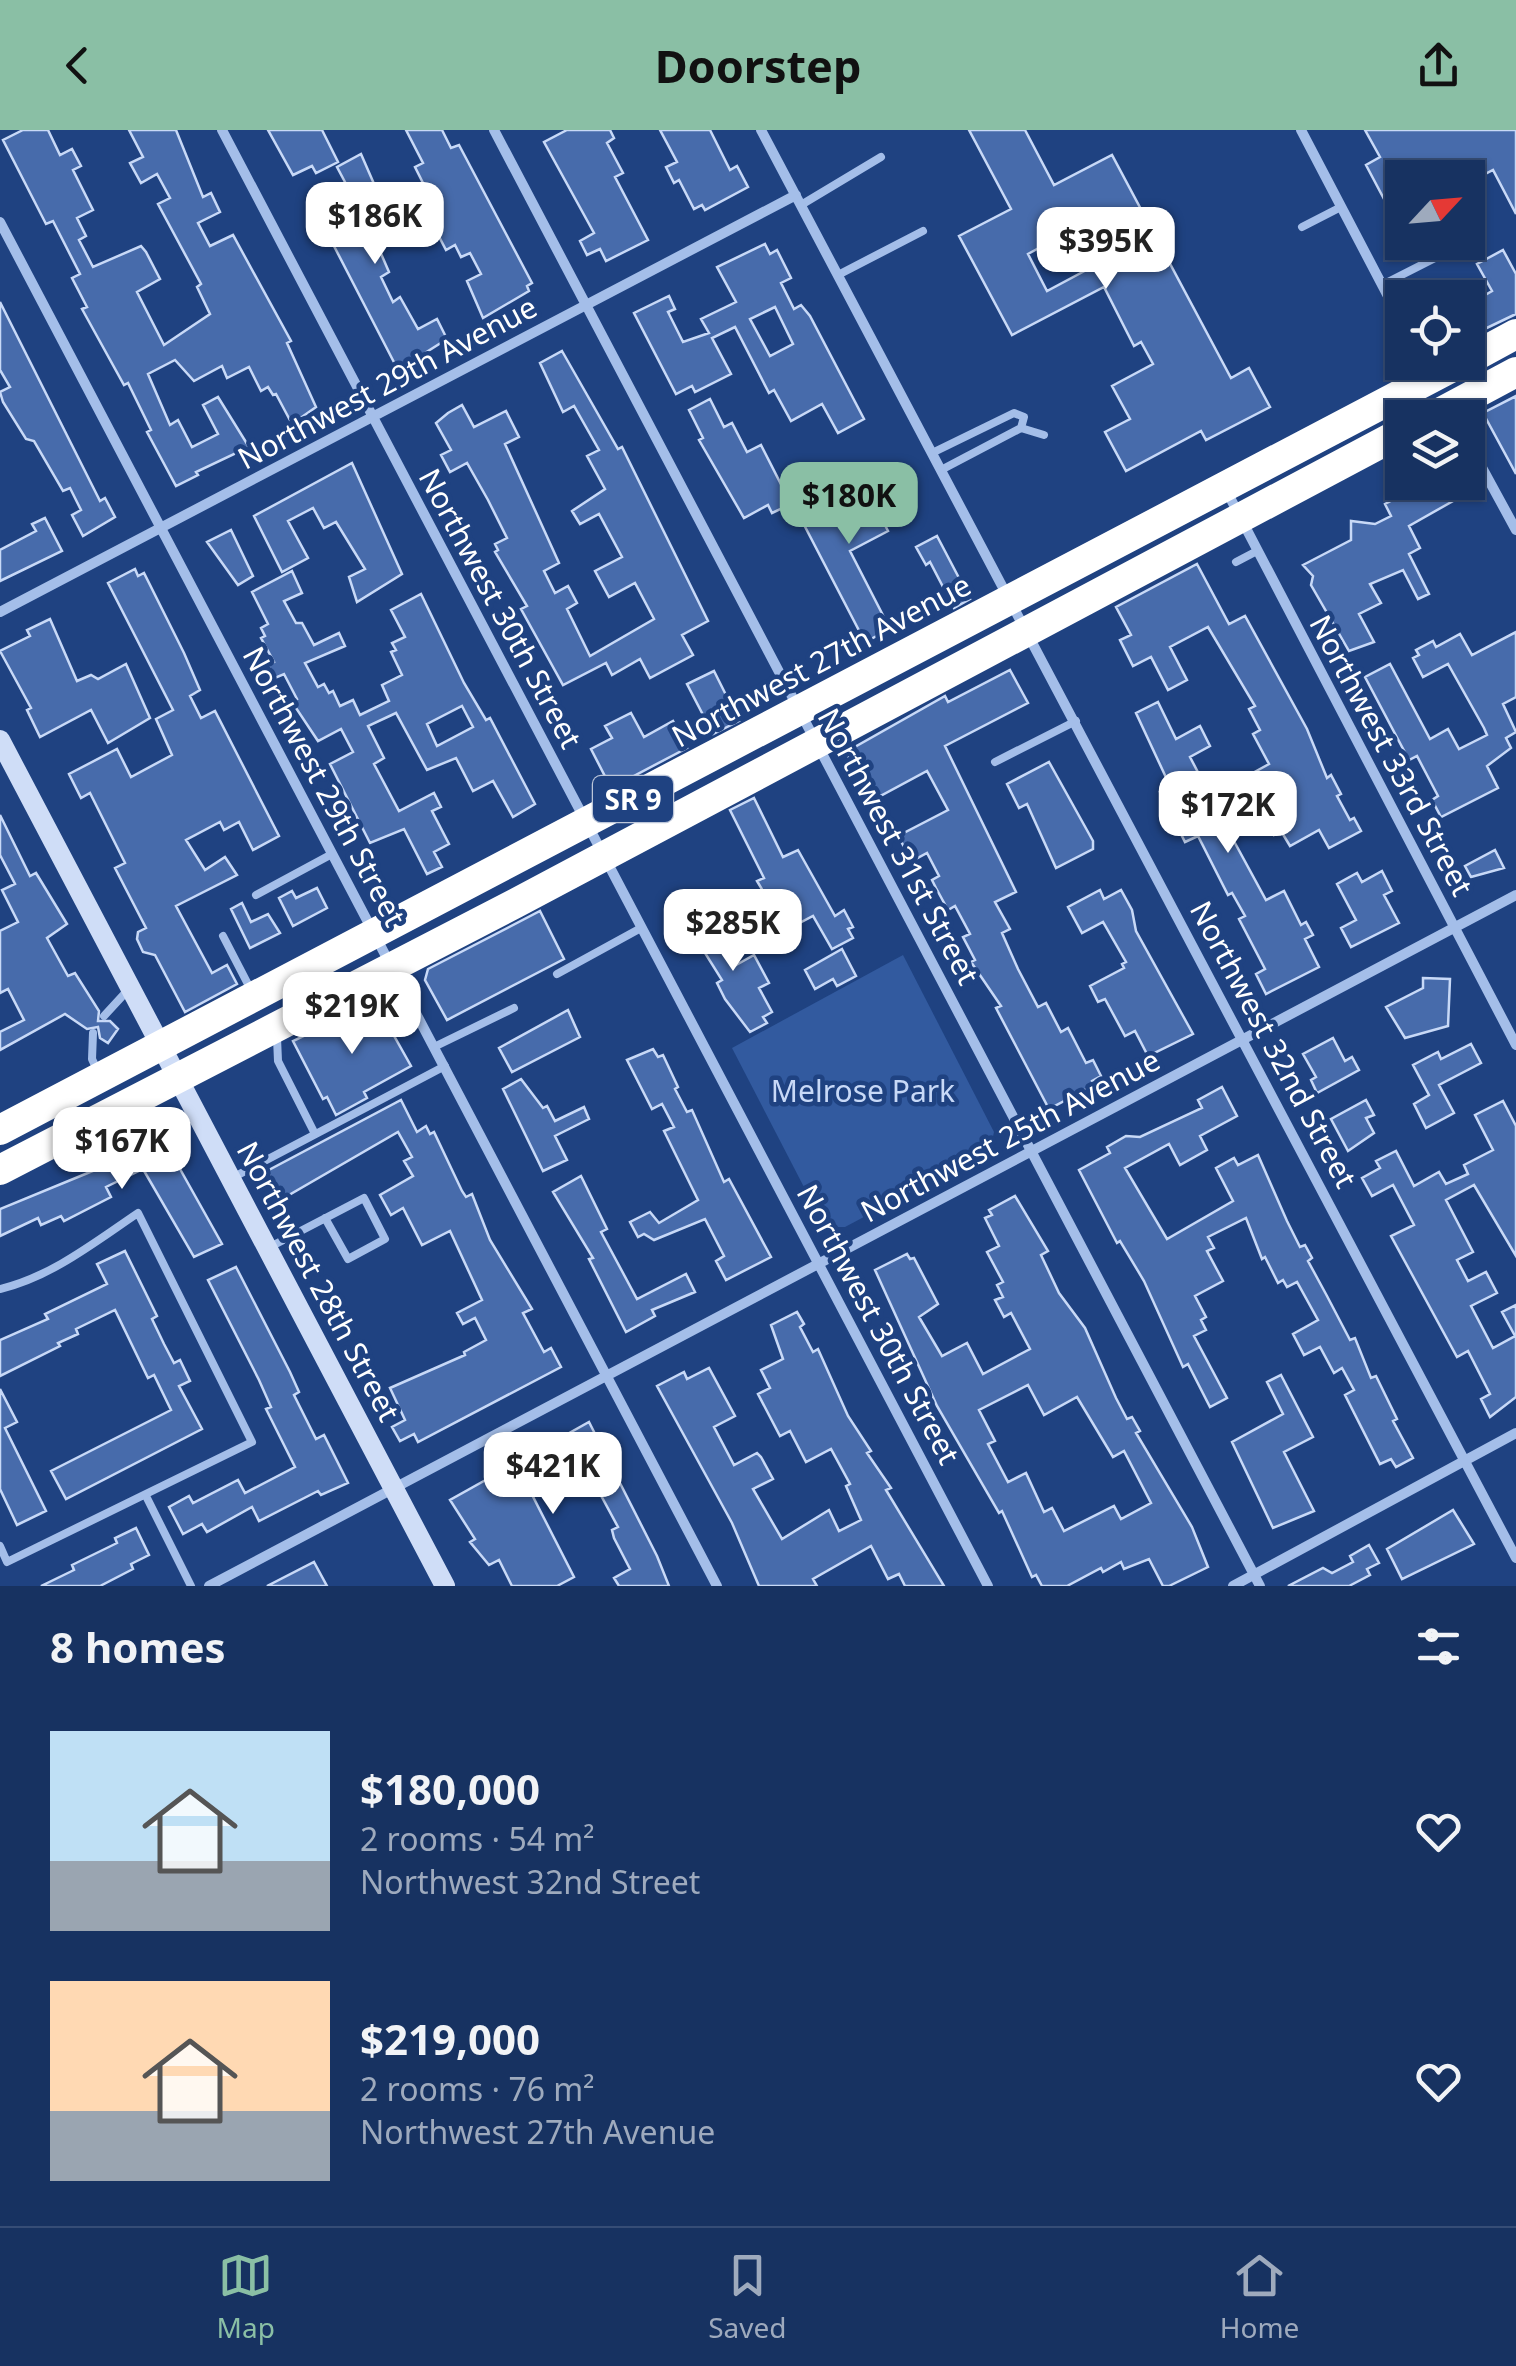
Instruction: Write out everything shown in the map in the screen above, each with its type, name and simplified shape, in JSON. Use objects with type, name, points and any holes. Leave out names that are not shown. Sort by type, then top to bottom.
[{"type":"highway","name":"Northwest 27th Avenue","points":[[1485,350],[1516,334]]},
{"type":"highway","points":[[1469,400],[1516,372]]},
{"type":"highway","name":"Northwest 27th Avenue","points":[[0,1130],[377,936],[1225,487],[1411,380]]},
{"type":"highway","name":"SR 9","points":[[0,1170],[604,857],[1385,441]]},
{"type":"street","name":"Northwest 30th Street","points":[[222,130],[988,1586]]},
{"type":"street","name":"Northwest 31st Street","points":[[494,130],[1257,1580]]},
{"type":"street","name":"Northwest 32nd Street","points":[[761,130],[1516,1558]]},
{"type":"street","points":[[1301,130],[1385,291]]},
{"type":"street","name":"Northwest 29th Avenue","points":[[0,612],[586,305],[798,200]]},
{"type":"street","name":"Northwest 29th Street","points":[[0,222],[717,1586]]},
{"type":"street","points":[[1485,473],[1516,529]]},
{"type":"street","name":"Northwest 33rd Street","points":[[1225,487],[1516,1045]]},
{"type":"street","name":"Northwest 28th Street","points":[[0,740],[395,1488],[442,1585]]},
{"type":"street","name":"Northwest 25th Avenue","points":[[208,1586],[1516,895]]},
{"type":"street","points":[[1233,1586],[1257,1580],[1516,1433]]},
{"type":"lane","points":[[798,200],[881,156]]},
{"type":"lane","points":[[1302,227],[1340,207]]},
{"type":"lane","points":[[838,275],[923,231]]},
{"type":"lane","points":[[1382,285],[1431,260]]},
{"type":"lane","points":[[932,454],[1014,413],[1024,417],[1021,428]]},
{"type":"lane","points":[[941,470],[1021,428],[1044,435]]},
{"type":"lane","points":[[1236,562],[1258,551]]},
{"type":"lane","points":[[995,762],[1076,720]]},
{"type":"lane","points":[[256,895],[332,854]]},
{"type":"lane","points":[[557,974],[641,928]]},
{"type":"lane","points":[[222,936],[256,998]]},
{"type":"lane","points":[[104,1016],[130,988]]},
{"type":"lane","points":[[434,1047],[514,1008]]},
{"type":"lane","points":[[277,1028],[278,1060],[315,1134]]},
{"type":"lane","points":[[93,1034],[92,1059],[101,1078]]},
{"type":"lane","points":[[231,1178],[444,1066]]},
{"type":"lane","points":[[268,1248],[325,1218],[364,1198],[385,1239],[348,1259],[325,1218]]},
{"type":"lane","points":[[0,1289],[20,1284],[82,1252],[138,1214],[252,1442],[7,1562],[0,1546]]},
{"type":"lane","points":[[146,1496],[192,1586]]},
{"type":"green space","name":"Melrose Park","points":[[903,955],[994,1132],[990,1150],[845,1227],[832,1227],[820,1218],[732,1048]]},
{"type":"building","points":[[23,130],[48,130],[60,155],[72,149],[81,166],[73,170],[93,210],[77,218],[86,236],[79,240],[93,267],[141,246],[146,252],[160,279],[137,292],[164,345],[210,314],[197,287],[201,284],[158,204],[170,198],[157,174],[141,183],[130,163],[143,157],[129,130],[176,130],[203,197],[211,193],[220,212],[198,223],[210,246],[233,235],[291,341],[287,343],[316,407],[292,424],[276,394],[268,387],[261,391],[249,367],[227,378],[222,366],[194,381],[175,360],[148,374],[170,425],[178,420],[192,447],[218,434],[203,405],[218,397],[249,447],[176,486],[147,432],[151,430],[128,383],[124,385],[82,309],[87,307],[72,278],[80,274],[53,221],[46,224],[3,140]]},
{"type":"building","points":[[268,130],[322,130],[338,162],[316,173],[312,166],[293,175]]},
{"type":"building","points":[[406,130],[442,130],[451,148],[459,145],[532,283],[527,286],[529,291],[483,318],[467,281],[481,274],[470,253],[461,257],[455,245],[446,250],[421,202],[430,197],[415,167],[423,163]]},
{"type":"building","points":[[567,130],[610,130],[614,138],[607,143],[623,173],[615,177],[648,240],[606,261],[600,249],[587,255],[580,241],[594,233],[544,142]]},
{"type":"building","points":[[660,130],[710,130],[730,170],[737,166],[748,187],[705,210],[702,205],[694,209],[679,180],[674,183],[666,167],[677,162]]},
{"type":"building","points":[[969,130],[1025,130],[1054,185],[1112,155],[1231,378],[1249,368],[1270,407],[1206,440],[1201,431],[1126,471],[1105,432],[1130,419],[1112,386],[1153,364],[1141,342],[1134,346],[1104,287],[1012,335],[959,236],[1011,209]],"holes":[[[1070,231],[1090,268],[1047,291],[1028,254]]]},
{"type":"building","points":[[1365,130],[1516,130],[1516,214],[1493,170],[1485,174],[1485,160],[1385,160],[1385,201],[1366,165],[1380,157]]},
{"type":"building","points":[[361,154],[388,216],[369,226],[389,272],[381,277],[393,302],[400,297],[418,329],[437,319],[447,339],[398,370],[319,217],[354,199],[337,167]]},
{"type":"building","points":[[765,244],[770,254],[777,250],[791,278],[781,283],[794,309],[801,305],[810,316],[864,419],[838,433],[822,404],[791,421],[774,390],[769,393],[735,327],[712,338],[731,374],[695,392],[692,386],[676,394],[634,313],[669,296],[675,309],[668,312],[683,342],[709,333],[701,319],[736,302],[717,267]],"holes":[[[775,307],[793,344],[770,356],[750,319]]]},
{"type":"building","points":[[1503,250],[1516,274],[1516,314],[1485,329],[1485,295],[1492,291],[1477,264]]},
{"type":"building","points":[[0,302],[100,501],[105,498],[115,517],[83,536],[72,515],[81,510],[70,488],[63,491],[34,441],[26,439],[3,402],[0,392],[10,387],[0,370]]},
{"type":"building","points":[[562,351],[618,449],[622,447],[708,621],[682,635],[693,655],[650,678],[640,659],[612,675],[606,663],[563,685],[521,609],[527,606],[495,552],[495,544],[507,538],[488,500],[467,463],[450,472],[441,455],[451,450],[436,423],[448,413],[462,405],[474,427],[506,411],[519,437],[505,444],[559,563],[544,571],[555,593],[568,586],[577,603],[567,609],[590,656],[654,619],[635,583],[609,597],[595,571],[622,557],[599,514],[580,524],[572,511],[605,489],[587,456],[599,450],[574,406],[563,412],[540,363]]},
{"type":"building","points":[[1516,396],[1516,474],[1485,417],[1485,412]]},
{"type":"building","points":[[710,399],[724,427],[732,423],[747,452],[761,445],[791,504],[772,513],[768,505],[744,518],[699,440],[703,438],[689,410]]},
{"type":"building","points":[[352,463],[402,574],[357,602],[349,577],[365,569],[336,522],[324,528],[313,508],[288,521],[308,558],[282,572],[254,516]]},
{"type":"building","points":[[858,472],[888,531],[850,551],[890,629],[865,642],[800,517],[824,504],[818,492]]},
{"type":"building","points":[[1393,500],[1453,501],[1409,526],[1420,548],[1409,554],[1429,594],[1418,599],[1403,570],[1370,584],[1381,603],[1359,614],[1374,642],[1349,651],[1311,585],[1313,576],[1303,565],[1351,540],[1351,521],[1375,524],[1391,516],[1385,504]]},
{"type":"building","points":[[45,518],[62,551],[0,581],[0,550],[36,531],[32,524]]},
{"type":"building","points":[[231,530],[253,576],[238,585],[207,542]]},
{"type":"building","points":[[937,536],[970,599],[954,608],[930,562],[926,565],[916,547]]},
{"type":"building","points":[[1197,564],[1229,624],[1245,616],[1307,729],[1327,778],[1331,775],[1341,794],[1337,796],[1361,831],[1329,848],[1319,830],[1290,846],[1281,831],[1274,835],[1267,821],[1275,816],[1251,774],[1269,764],[1253,734],[1260,730],[1249,709],[1255,706],[1208,627],[1170,647],[1187,680],[1168,690],[1151,657],[1133,666],[1120,640],[1131,635],[1116,607]]},
{"type":"building","points":[[135,569],[138,576],[144,573],[184,653],[200,690],[190,696],[201,718],[215,711],[279,836],[253,850],[239,822],[224,830],[220,822],[186,840],[205,870],[225,857],[237,875],[176,906],[212,973],[227,965],[237,984],[185,1012],[155,955],[143,952],[137,939],[138,932],[146,928],[115,868],[125,863],[90,793],[81,798],[69,774],[117,749],[131,777],[172,755],[156,719],[173,710],[108,583]]},
{"type":"building","points":[[292,571],[302,593],[284,601],[296,623],[302,623],[314,645],[339,633],[345,646],[305,663],[318,687],[324,684],[329,693],[333,691],[340,706],[353,700],[360,715],[389,701],[382,685],[402,675],[391,652],[396,650],[392,643],[405,637],[391,610],[421,594],[464,683],[486,720],[490,718],[535,804],[513,817],[493,781],[473,791],[456,758],[427,770],[396,713],[368,726],[384,758],[374,764],[399,811],[434,793],[441,807],[432,811],[449,844],[434,852],[442,867],[427,874],[404,829],[370,843],[330,764],[353,752],[341,729],[318,741],[292,702],[297,699],[284,674],[275,678],[268,665],[274,662],[261,638],[265,636],[261,628],[268,624],[252,592]],"holes":[[[462,706],[473,727],[437,746],[427,724]]]},
{"type":"building","points":[[50,619],[77,681],[91,675],[98,679],[126,664],[150,718],[108,743],[91,710],[40,737],[27,710],[31,708],[0,651],[30,636],[27,630]]},
{"type":"building","points":[[1516,632],[1516,697],[1503,704],[1516,732],[1506,738],[1511,748],[1487,766],[1498,788],[1441,817],[1432,800],[1438,796],[1417,756],[1409,760],[1365,677],[1390,664],[1430,739],[1448,729],[1459,749],[1487,735],[1484,728],[1448,664],[1423,677],[1413,658],[1419,655],[1416,650],[1433,641],[1436,647],[1460,634],[1472,655]]},
{"type":"building","points":[[1010,670],[1028,703],[945,746],[1016,892],[995,902],[1010,929],[1002,933],[1018,969],[1038,1007],[1046,1003],[1061,1032],[1068,1028],[1086,1063],[1093,1060],[1101,1076],[1092,1081],[1094,1085],[1049,1109],[996,1008],[1001,1006],[971,962],[975,960],[963,937],[970,934],[955,906],[948,910],[936,888],[932,880],[939,876],[927,853],[912,861],[898,836],[948,810],[927,771],[871,801],[846,752],[945,696],[948,702]]},
{"type":"building","points":[[714,671],[739,721],[713,734],[687,684]]},
{"type":"building","points":[[1158,702],[1176,739],[1200,726],[1210,746],[1190,757],[1229,832],[1266,900],[1284,891],[1301,925],[1306,922],[1313,935],[1305,939],[1319,967],[1266,994],[1256,974],[1265,969],[1239,919],[1245,916],[1232,893],[1228,895],[1198,836],[1185,842],[1160,792],[1170,786],[1136,713]]},
{"type":"building","points":[[631,713],[644,737],[673,721],[687,748],[611,788],[591,749],[612,738],[605,726]]},
{"type":"building","points":[[1049,762],[1093,841],[1093,849],[1056,868],[1027,804],[1019,808],[1007,784]]},
{"type":"building","points":[[754,798],[783,857],[798,850],[835,916],[844,910],[853,927],[848,929],[853,938],[832,949],[813,916],[786,930],[757,881],[764,878],[730,810]]},
{"type":"building","points":[[0,815],[30,876],[36,873],[67,924],[47,938],[68,976],[75,973],[99,1011],[98,1021],[110,1021],[118,1029],[108,1043],[100,1038],[98,1027],[87,1029],[65,1014],[0,1050],[0,1032],[24,1020],[8,989],[0,993],[0,931],[18,922],[2,890],[15,884],[0,855]]},
{"type":"building","points":[[1495,850],[1504,868],[1471,877],[1465,866]]},
{"type":"building","points":[[1382,871],[1392,891],[1384,895],[1399,923],[1351,947],[1341,928],[1356,920],[1337,884],[1357,873],[1362,882]]},
{"type":"building","points":[[317,888],[327,908],[293,926],[279,898],[292,891],[296,898]]},
{"type":"building","points":[[1100,890],[1104,899],[1121,890],[1132,910],[1136,931],[1193,1034],[1148,1056],[1135,1031],[1125,1036],[1105,999],[1098,1002],[1090,986],[1124,968],[1122,964],[1126,962],[1103,922],[1082,933],[1068,907]]},
{"type":"building","points":[[242,903],[251,922],[268,914],[280,933],[250,948],[231,909]]},
{"type":"building","points":[[707,910],[736,965],[754,955],[769,983],[759,988],[772,1012],[763,1017],[767,1023],[750,1032],[725,999],[717,983],[722,980],[685,921]]},
{"type":"building","points":[[540,911],[564,959],[447,1020],[425,980],[428,969]]},
{"type":"building","points":[[842,949],[856,976],[837,986],[833,979],[815,989],[805,970]]},
{"type":"building","points":[[1423,978],[1450,979],[1448,1026],[1405,1038],[1386,1007],[1423,988]]},
{"type":"building","points":[[375,1002],[411,1066],[364,1092],[367,1098],[336,1115],[327,1097],[323,1099],[293,1041]]},
{"type":"building","points":[[568,1010],[580,1037],[512,1072],[499,1048]]},
{"type":"building","points":[[1333,1038],[1345,1061],[1352,1057],[1359,1070],[1317,1093],[1311,1080],[1316,1077],[1303,1054]]},
{"type":"building","points":[[1471,1044],[1481,1063],[1439,1085],[1454,1113],[1426,1128],[1414,1104],[1429,1095],[1413,1065],[1438,1052],[1441,1059]]},
{"type":"building","points":[[653,1049],[658,1057],[663,1055],[678,1087],[675,1089],[687,1112],[692,1110],[724,1182],[729,1179],[771,1257],[726,1280],[716,1261],[724,1256],[705,1219],[654,1240],[644,1234],[638,1237],[630,1222],[650,1212],[659,1223],[698,1200],[664,1131],[674,1127],[662,1104],[652,1109],[627,1060]]},
{"type":"building","points":[[521,1079],[543,1108],[547,1106],[555,1121],[584,1107],[589,1119],[555,1136],[567,1160],[543,1171],[503,1089]]},
{"type":"building","points":[[1222,1087],[1237,1116],[1200,1136],[1207,1150],[1180,1165],[1169,1144],[1125,1168],[1167,1239],[1233,1201],[1216,1168],[1234,1158],[1238,1165],[1258,1155],[1300,1247],[1305,1245],[1312,1258],[1308,1261],[1350,1340],[1355,1338],[1371,1378],[1376,1376],[1397,1419],[1393,1421],[1413,1458],[1396,1467],[1391,1459],[1380,1464],[1345,1395],[1354,1390],[1342,1368],[1334,1373],[1320,1347],[1304,1355],[1293,1334],[1318,1320],[1297,1282],[1287,1287],[1283,1280],[1278,1283],[1265,1257],[1262,1259],[1246,1218],[1208,1237],[1214,1248],[1207,1251],[1223,1281],[1195,1296],[1206,1317],[1201,1320],[1206,1330],[1194,1336],[1227,1398],[1210,1407],[1188,1364],[1183,1367],[1144,1281],[1120,1241],[1117,1243],[1079,1170],[1110,1153],[1107,1147],[1126,1136],[1140,1137],[1202,1108],[1198,1100]]},
{"type":"building","points":[[401,1100],[417,1132],[426,1126],[430,1134],[434,1132],[462,1191],[466,1197],[472,1194],[490,1240],[532,1309],[523,1313],[544,1352],[551,1348],[561,1367],[418,1442],[414,1434],[400,1441],[392,1427],[405,1420],[390,1388],[465,1355],[464,1352],[486,1340],[475,1318],[463,1324],[457,1313],[482,1300],[450,1231],[422,1245],[403,1208],[391,1215],[380,1195],[413,1176],[404,1161],[412,1157],[398,1132],[282,1199],[267,1171]]},
{"type":"building","points":[[1366,1100],[1374,1115],[1366,1118],[1374,1133],[1348,1151],[1331,1119]]},
{"type":"building","points":[[1503,1101],[1516,1126],[1516,1256],[1474,1185],[1446,1200],[1473,1252],[1457,1260],[1468,1281],[1486,1272],[1497,1293],[1471,1306],[1493,1348],[1515,1336],[1502,1312],[1516,1305],[1516,1397],[1490,1417],[1481,1399],[1490,1394],[1468,1351],[1457,1357],[1391,1236],[1414,1225],[1393,1185],[1372,1196],[1362,1178],[1380,1168],[1376,1161],[1396,1151],[1414,1186],[1439,1172],[1446,1184],[1468,1174],[1464,1165],[1493,1150],[1475,1115]]},
{"type":"building","points":[[157,1128],[222,1244],[194,1257],[143,1169],[106,1187],[111,1197],[64,1221],[61,1216],[41,1225],[38,1218],[0,1236],[0,1209],[95,1170],[90,1160]]},
{"type":"building","points":[[581,1176],[607,1229],[601,1232],[637,1299],[686,1274],[695,1292],[652,1310],[655,1316],[626,1332],[589,1259],[593,1258],[553,1192]]},
{"type":"building","points":[[1015,1196],[1048,1251],[1041,1255],[1059,1293],[1085,1328],[1116,1398],[1127,1419],[1132,1417],[1140,1431],[1136,1433],[1192,1527],[1208,1567],[1169,1586],[1163,1586],[1149,1559],[1124,1569],[1121,1562],[1103,1572],[1101,1568],[1067,1586],[1042,1586],[1036,1575],[1032,1577],[1002,1511],[999,1513],[937,1406],[875,1270],[907,1254],[914,1258],[938,1304],[919,1317],[942,1356],[967,1343],[983,1374],[1030,1349],[1011,1313],[1004,1317],[995,1300],[1003,1297],[997,1285],[1003,1282],[987,1252],[999,1246],[985,1218],[992,1215],[989,1210]],"holes":[[[1028,1385],[1044,1415],[1077,1397],[1113,1457],[1124,1451],[1151,1503],[1121,1519],[1114,1506],[1064,1531],[1052,1508],[1044,1512],[1026,1473],[1008,1482],[988,1444],[995,1441],[979,1410]]]},
{"type":"building","points":[[125,1251],[157,1316],[152,1319],[164,1344],[174,1363],[180,1360],[190,1381],[179,1386],[202,1429],[66,1499],[51,1471],[171,1410],[154,1375],[148,1378],[115,1310],[76,1329],[78,1334],[58,1343],[60,1346],[0,1376],[0,1340],[48,1319],[45,1314],[107,1284],[97,1264]]},
{"type":"building","points":[[236,1267],[290,1372],[299,1392],[294,1395],[316,1439],[324,1435],[348,1483],[321,1495],[318,1491],[259,1521],[252,1507],[207,1532],[202,1524],[183,1534],[169,1507],[189,1496],[193,1503],[238,1480],[245,1493],[295,1467],[266,1409],[271,1407],[259,1380],[208,1280]]},
{"type":"building","points":[[797,1312],[813,1352],[818,1349],[848,1416],[871,1451],[867,1453],[891,1488],[886,1490],[944,1586],[905,1586],[899,1574],[888,1579],[871,1546],[813,1579],[817,1586],[759,1586],[732,1523],[657,1386],[684,1372],[687,1379],[709,1368],[735,1416],[714,1427],[734,1465],[757,1453],[761,1457],[773,1479],[753,1489],[782,1539],[829,1510],[839,1531],[861,1520],[846,1486],[850,1484],[831,1449],[806,1462],[790,1431],[780,1436],[758,1394],[770,1388],[761,1370],[783,1359],[771,1325]]},
{"type":"building","points":[[1281,1375],[1313,1437],[1284,1452],[1314,1511],[1273,1528],[1232,1442],[1283,1414],[1267,1382]]},
{"type":"building","points":[[0,1389],[17,1422],[5,1428],[46,1511],[17,1525],[0,1489]]},
{"type":"building","points":[[589,1422],[669,1586],[619,1586],[614,1578],[630,1569],[614,1538],[612,1530],[618,1527],[598,1490],[594,1492],[591,1485],[581,1490],[565,1457],[524,1479],[574,1577],[557,1586],[512,1586],[499,1560],[489,1565],[470,1542],[475,1539],[450,1500]]},
{"type":"building","points":[[1453,1510],[1474,1544],[1402,1579],[1387,1549]]},
{"type":"building","points":[[136,1528],[149,1555],[131,1564],[133,1569],[100,1586],[41,1586],[74,1570],[72,1565],[117,1543],[115,1538]]},
{"type":"building","points":[[1369,1545],[1379,1563],[1367,1569],[1370,1575],[1349,1586],[1288,1586],[1323,1568],[1332,1573],[1353,1562],[1350,1556]]},
{"type":"building","points":[[314,1562],[327,1586],[267,1586]]}]
